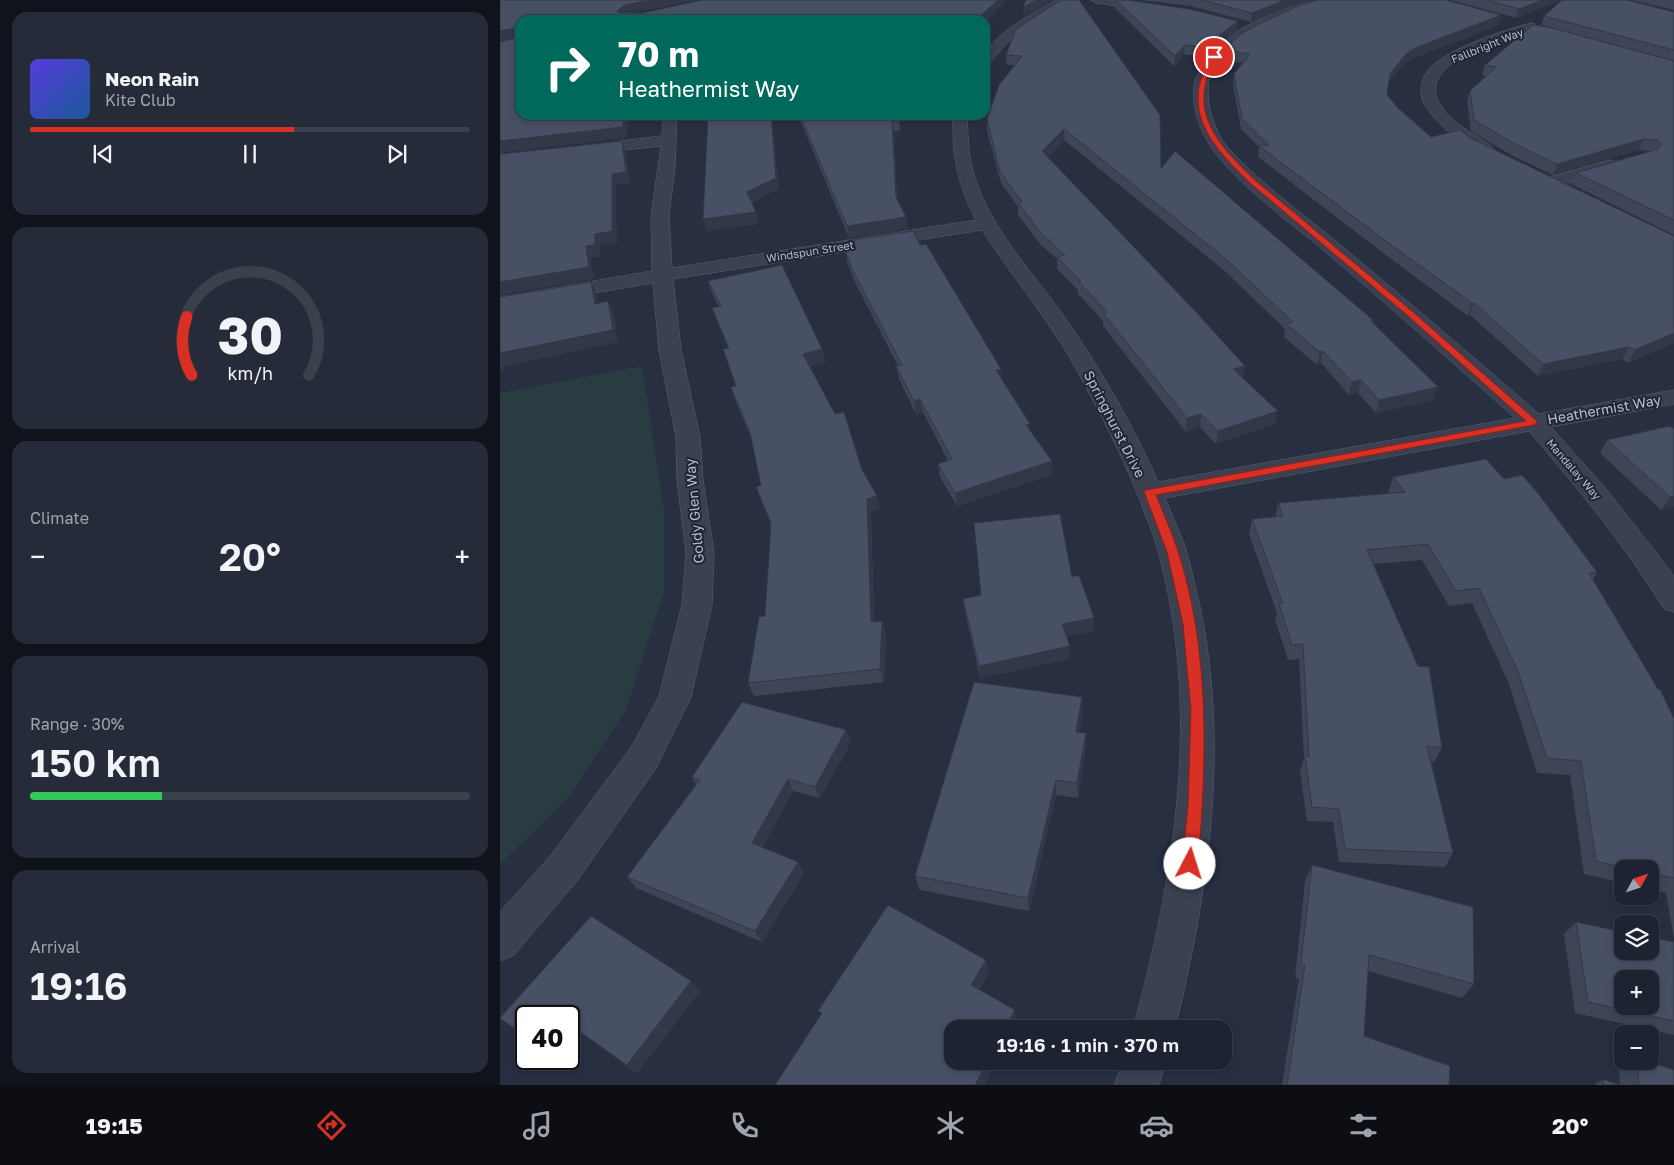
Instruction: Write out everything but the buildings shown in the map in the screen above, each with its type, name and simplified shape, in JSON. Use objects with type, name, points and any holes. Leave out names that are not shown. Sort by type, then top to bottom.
[{"type":"street","points":[[990,53],[1006,37],[1029,20],[1066,0]]},
{"type":"street","points":[[1097,0],[1164,9]]},
{"type":"street","name":"Mandalay Way","points":[[1326,0],[1241,25],[1233,39],[1214,57],[1205,72],[1200,87],[1200,104],[1205,121],[1215,140],[1231,160],[1253,182],[1410,314],[1534,422],[1598,496],[1659,577],[1674,601]]},
{"type":"street","name":"Fallbright Way","points":[[1502,158],[1460,134],[1439,116],[1429,98],[1428,82],[1438,68],[1454,57],[1536,29],[1512,22]]},
{"type":"street","name":"Springhurst Drive","points":[[960,120],[958,136],[960,158],[966,183],[986,224],[1052,314],[1090,373],[1128,445],[1150,492],[1173,552],[1189,624],[1198,709],[1196,807],[1190,864],[1165,990],[1157,1020]]},
{"type":"street","points":[[570,151],[669,127]]},
{"type":"street","name":"Goldy Glen Way","points":[[500,941],[564,868],[644,757],[675,697],[697,605],[700,553],[690,480],[688,437],[670,350],[660,250],[660,216],[668,167],[669,127]]},
{"type":"street","points":[[1550,183],[1626,161]]},
{"type":"street","points":[[1534,174],[1568,191]]},
{"type":"street","name":"Windspun Street","points":[[500,303],[986,224]]},
{"type":"street","name":"Heathermist Way","points":[[1150,492],[1674,396]]},
{"type":"street","points":[[1137,1085],[1142,1070]]},
{"type":"shaded area","points":[[642,366],[664,511],[664,592],[626,710],[568,798],[500,864],[500,393]]},
{"type":"route","points":[[1190,864],[1196,807],[1198,709],[1193,658],[1189,624],[1173,552],[1150,492],[1534,422],[1410,314],[1253,182],[1231,160],[1215,140],[1205,121],[1200,104],[1200,87],[1205,72],[1214,57]]}]
